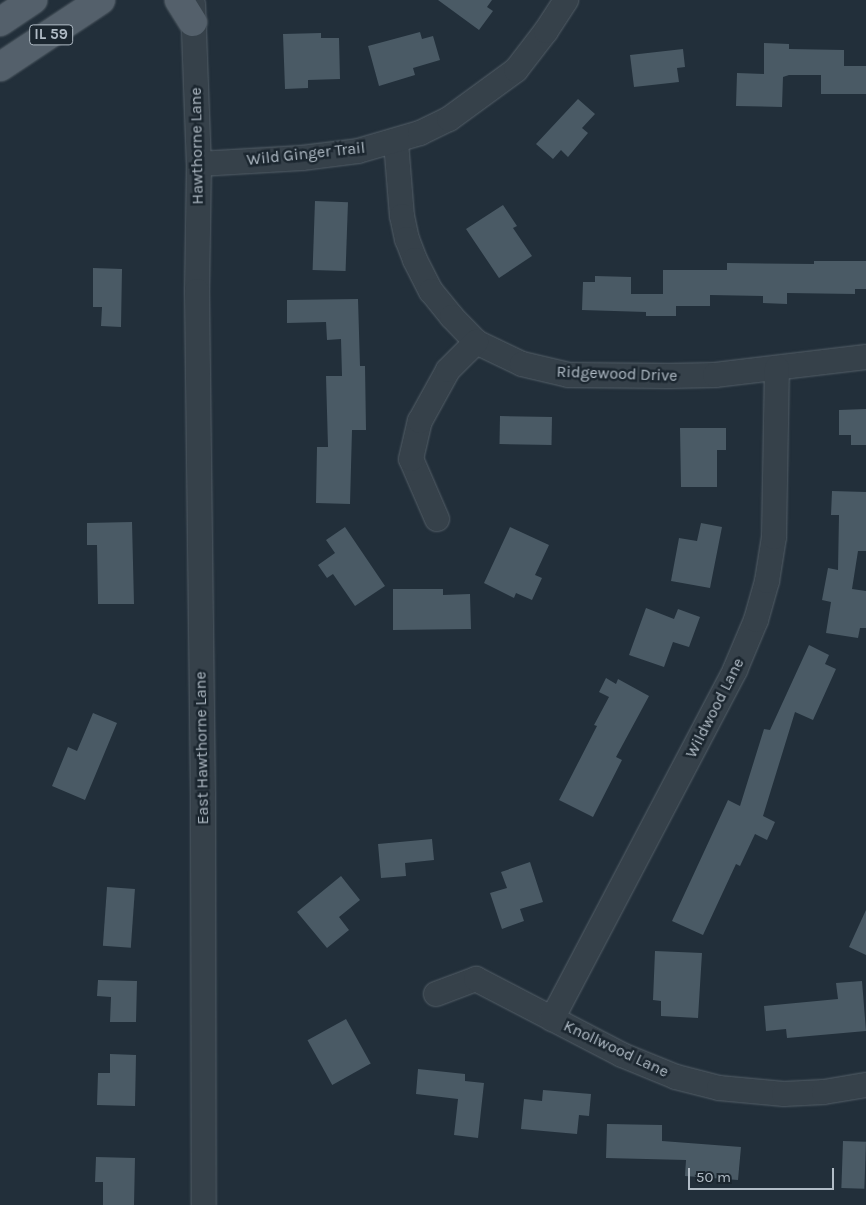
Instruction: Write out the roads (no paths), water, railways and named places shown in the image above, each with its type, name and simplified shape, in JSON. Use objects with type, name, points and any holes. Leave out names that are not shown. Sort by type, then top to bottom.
[{"type":"main road","name":"IL 59","points":[[0,22],[33,0]]},
{"type":"main road","name":"IL 59","points":[[0,67],[101,0]]},
{"type":"street","name":"Wild Ginger Trail","points":[[199,164],[310,157],[358,151],[396,142],[449,119],[516,70],[546,31],[566,0]]},
{"type":"street","name":"Hawthorne Lane","points":[[188,7],[199,164],[197,292]]},
{"type":"street","name":"Ridgewood Drive","points":[[396,142],[402,216],[415,260],[432,290],[452,317],[476,342],[522,364],[569,375],[669,376],[778,368],[866,357]]},
{"type":"street","name":"East Hawthorne Lane","points":[[197,292],[203,796],[204,1205]]},
{"type":"street","points":[[437,519],[411,459],[420,421],[448,370],[476,342]]},
{"type":"street","name":"Wildwood Lane","points":[[552,1019],[735,670],[756,620],[767,581],[774,537],[778,368]]},
{"type":"street","name":"Knollwood Lane","points":[[436,994],[476,980],[656,1070],[719,1088],[784,1094],[824,1092],[866,1084]]}]
